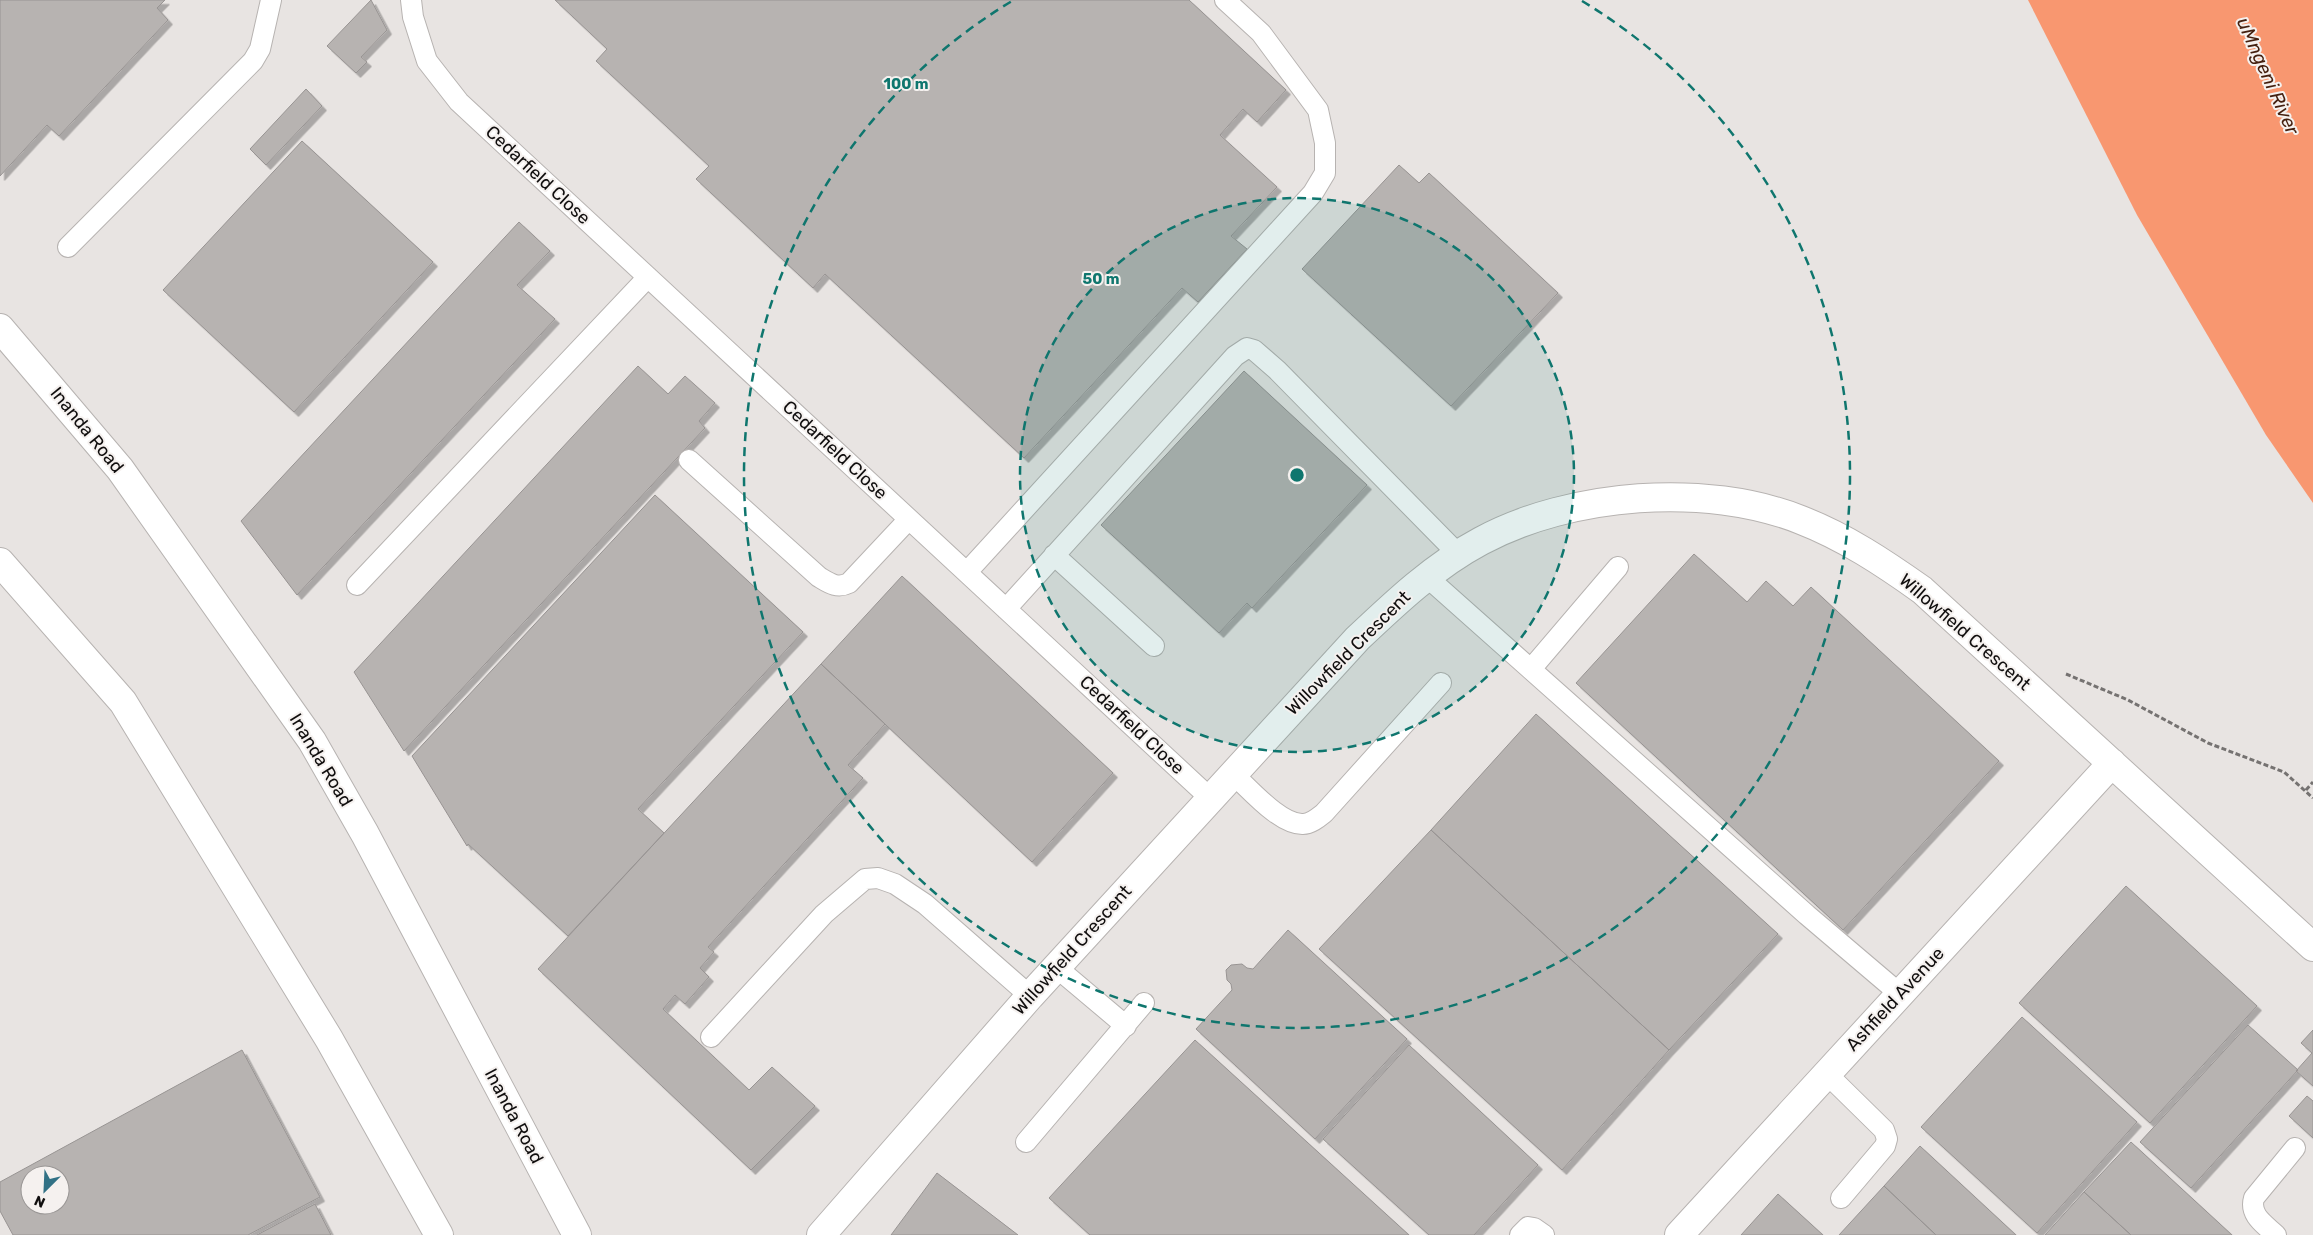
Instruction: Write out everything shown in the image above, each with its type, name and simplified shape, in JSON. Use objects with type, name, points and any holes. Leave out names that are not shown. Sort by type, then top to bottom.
[{"type":"street","name":"Inanda Road","points":[[0,328],[120,469],[312,741],[365,834],[577,1235]]},
{"type":"street","name":"Willowfield Crescent","points":[[821,1235],[1056,967],[1357,639],[1404,594],[1459,554],[1481,540],[1556,511],[1604,502],[1647,497],[1716,500],[1800,519],[1850,542],[1922,590],[2313,947]]},
{"type":"street","points":[[0,562],[123,702],[329,1039],[438,1235]]},
{"type":"street","name":"Ashfield Avenue","points":[[1679,1235],[2112,763]]},
{"type":"lane","points":[[68,247],[253,61],[260,49],[270,0]]},
{"type":"lane","name":"Cedarfield Close","points":[[411,0],[413,17],[427,61],[459,102],[1210,798]]},
{"type":"lane","points":[[967,572],[1312,193],[1325,173],[1325,143],[1318,110],[1261,33],[1225,0]]},
{"type":"lane","points":[[357,585],[648,277]]},
{"type":"lane","points":[[1006,609],[1235,356],[1247,348],[1254,350],[1277,370],[1459,554]]},
{"type":"lane","points":[[689,460],[819,576],[833,585],[843,586],[849,583],[909,519]]},
{"type":"lane","points":[[1054,556],[1154,646]]},
{"type":"lane","points":[[1531,669],[1618,567]]},
{"type":"lane","points":[[1427,576],[1807,916],[1900,994]]},
{"type":"lane","points":[[1233,774],[1273,811],[1286,819],[1304,824],[1313,821],[1324,813],[1441,683]]},
{"type":"lane","points":[[712,1037],[824,914],[865,879],[878,878],[895,884],[925,904],[1030,996]]},
{"type":"lane","points":[[1056,967],[1126,1026]]},
{"type":"lane","points":[[1026,1142],[1144,1003]]},
{"type":"lane","points":[[1827,1074],[1884,1130],[1887,1138],[1885,1146],[1841,1198]]},
{"type":"lane","points":[[2276,1235],[2256,1216],[2252,1205],[2254,1198],[2295,1148]]},
{"type":"lane","points":[[1520,1235],[1528,1227],[1534,1228],[1544,1235]]},
{"type":"path","points":[[2063,672],[2128,700],[2208,743],[2284,772],[2313,798]]},
{"type":"path","points":[[2306,790],[2313,782]]},
{"type":"water","name":"uMngeni River","points":[[2028,0],[2313,0],[2313,503],[2266,435],[2137,215]]},
{"type":"building","points":[[0,0],[165,0],[157,8],[168,20],[59,136],[47,125],[0,176]]},
{"type":"building","points":[[371,0],[387,30],[361,57],[367,62],[356,73],[327,46]]},
{"type":"building","points":[[555,0],[1189,0],[1286,90],[1257,122],[1243,109],[1220,135],[1277,187],[1231,236],[1247,249],[1198,302],[1182,288],[1024,458],[825,274],[813,288],[696,179],[709,166],[596,61],[607,49]]},
{"type":"building","points":[[306,89],[322,106],[266,165],[250,149]]},
{"type":"building","points":[[302,141],[433,262],[294,412],[163,290]]},
{"type":"building","points":[[1399,165],[1419,183],[1429,173],[1558,293],[1451,406],[1302,269]]},
{"type":"building","points":[[519,222],[550,251],[517,285],[555,319],[297,595],[241,521]]},
{"type":"building","points":[[638,366],[668,394],[685,376],[715,403],[699,421],[705,428],[404,751],[354,672]]},
{"type":"building","points":[[1244,371],[1367,485],[1252,608],[1247,603],[1219,633],[1101,525]]},
{"type":"building","points":[[655,495],[803,632],[638,809],[664,833],[568,936],[468,844],[467,846],[412,756]]},
{"type":"building","points":[[1694,554],[1747,602],[1766,581],[1793,606],[1811,587],[1999,761],[1843,930],[1576,683]]},
{"type":"building","points":[[902,576],[1113,773],[1032,862],[821,664]]},
{"type":"building","points":[[821,664],[885,724],[848,765],[863,778],[708,947],[714,952],[700,968],[709,977],[685,1004],[675,995],[663,1009],[749,1090],[772,1067],[815,1106],[751,1170],[538,969]]},
{"type":"building","points":[[1536,714],[1778,934],[1669,1050],[1431,830]]},
{"type":"building","points":[[1431,830],[1669,1050],[1562,1170],[1319,949]]},
{"type":"building","points":[[2126,886],[2257,1006],[2150,1123],[2019,1003]]},
{"type":"building","points":[[1288,930],[1407,1039],[1315,1139],[1196,1029],[1232,990],[1231,984],[1227,980],[1226,970],[1231,965],[1242,964],[1247,968],[1253,969]]},
{"type":"building","points":[[2022,1017],[2137,1122],[2037,1233],[1921,1127]]},
{"type":"building","points":[[2248,1025],[2298,1070],[2191,1188],[2140,1142]]},
{"type":"building","points":[[2313,1030],[2313,1086],[2296,1071],[2312,1053],[2301,1043]]},
{"type":"building","points":[[1195,1040],[1409,1235],[1090,1235],[1049,1198]]},
{"type":"building","points":[[1409,1045],[1538,1165],[1474,1235],[1429,1235],[1323,1139]]},
{"type":"building","points":[[242,1050],[320,1197],[248,1235],[13,1235],[0,1211],[0,1182],[20,1171],[20,1215],[70,1215],[70,1165],[31,1165]]},
{"type":"building","points":[[2307,1096],[2313,1101],[2313,1138],[2289,1116]]},
{"type":"building","points":[[2131,1142],[2232,1235],[2131,1235],[2084,1192]]},
{"type":"building","points":[[1920,1146],[2016,1235],[1936,1235],[1884,1186]]},
{"type":"building","points":[[937,1173],[1018,1235],[891,1235]]},
{"type":"building","points":[[1884,1186],[1936,1235],[1839,1235]]},
{"type":"building","points":[[2084,1192],[2131,1235],[2045,1235]]},
{"type":"building","points":[[1778,1194],[1823,1235],[1741,1235]]},
{"type":"building","points":[[315,1204],[331,1235],[257,1235]]}]
